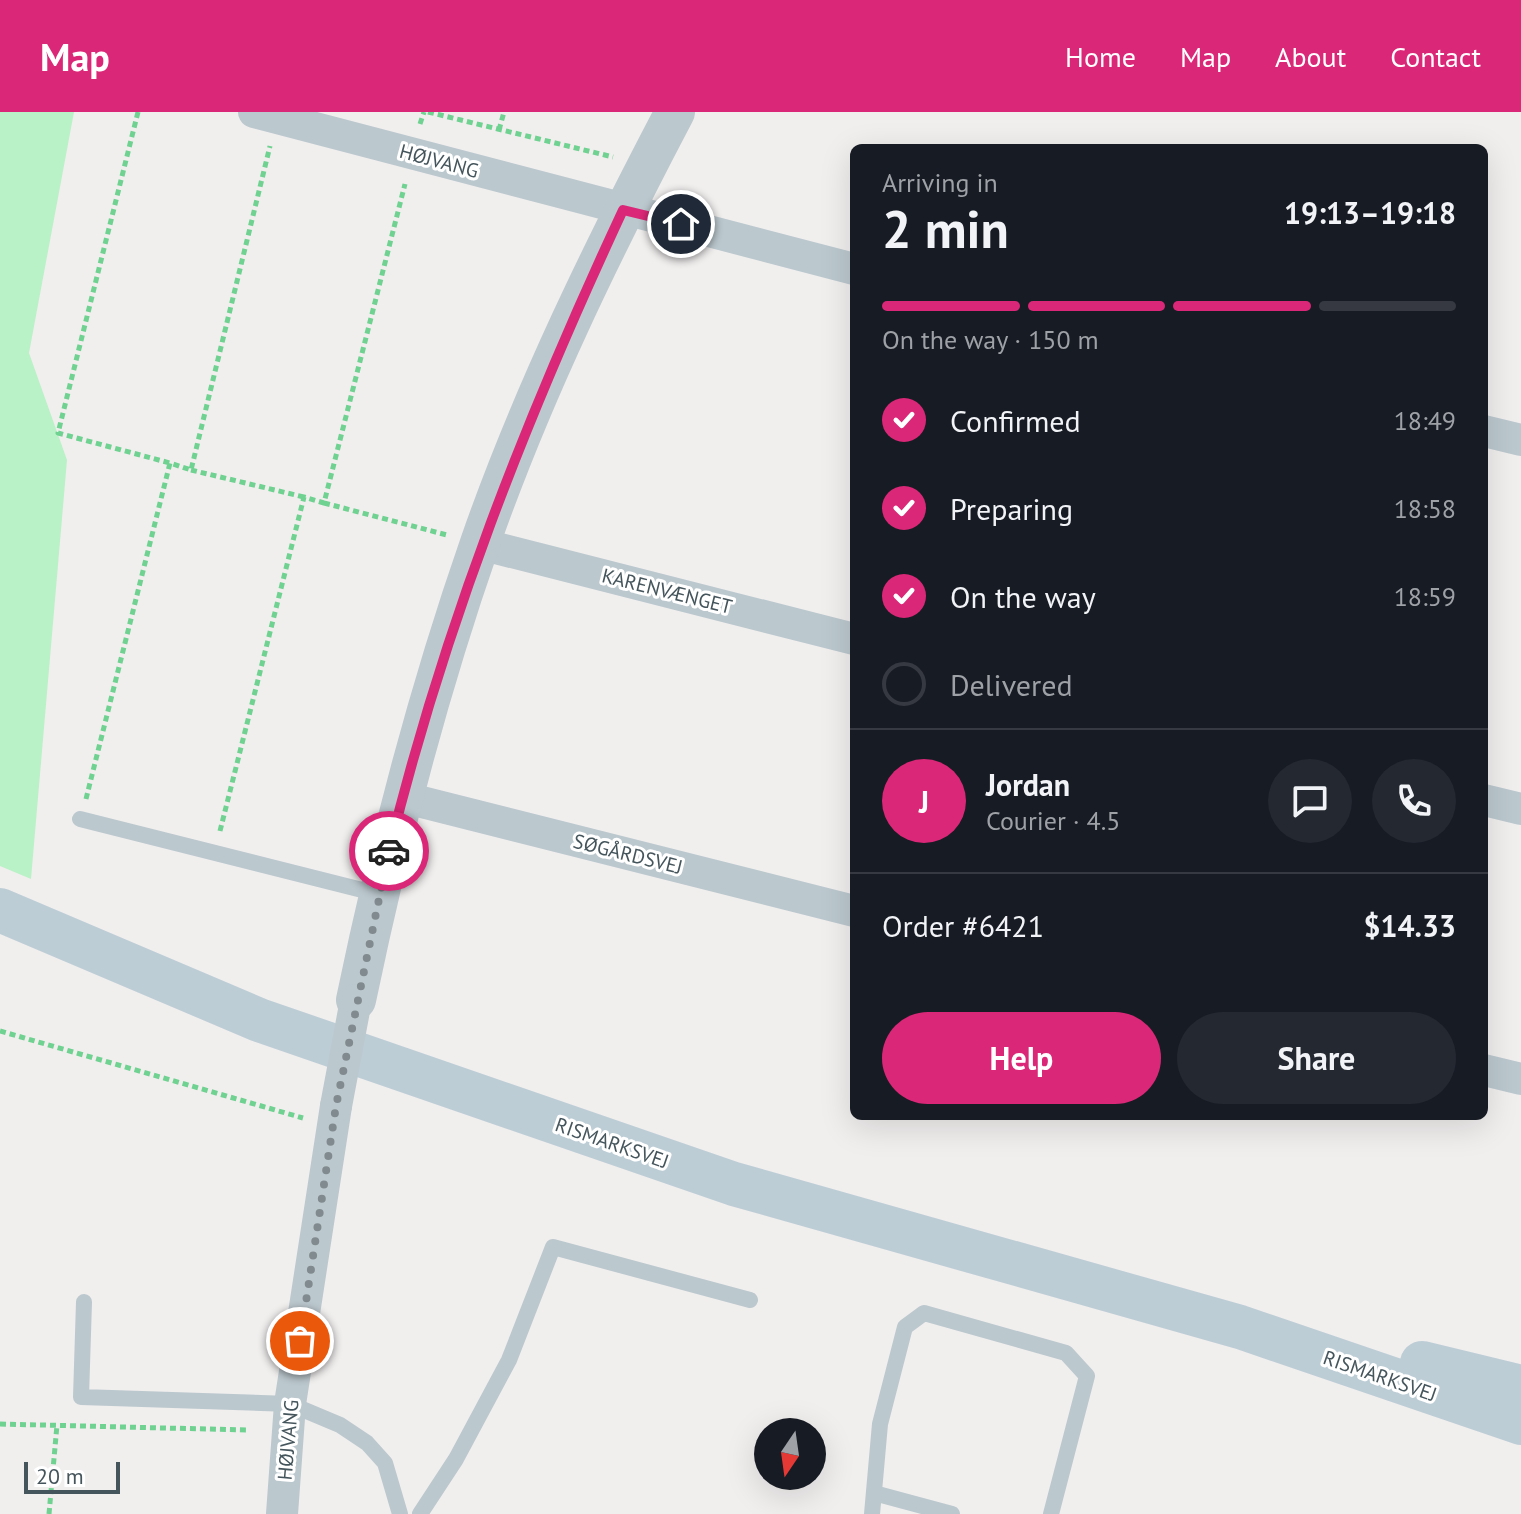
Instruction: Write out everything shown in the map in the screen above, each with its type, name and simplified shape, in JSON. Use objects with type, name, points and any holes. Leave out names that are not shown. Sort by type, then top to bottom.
[{"type":"main road","name":"RISMARKSVEJ","points":[[0,910],[259,1020],[734,1184],[1240,1327],[1521,1423]]},
{"type":"main road","name":"RISMARKSVEJ","points":[[1240,1327],[1354,1346],[1521,1387]]},
{"type":"street","name":"HØJVANG","points":[[282,1514],[290,1404],[334,1116],[378,894],[402,797],[480,544],[537,398],[623,210],[675,112]]},
{"type":"street","name":"HØJVANG","points":[[266,115],[623,210]]},
{"type":"street","points":[[623,210],[850,268]]},
{"type":"street","points":[[1488,432],[1521,440]]},
{"type":"street","name":"KARENVÆNGET","points":[[480,544],[850,638]]},
{"type":"street","name":"SØGÅRDSVEJ","points":[[402,797],[850,910]]},
{"type":"street","points":[[1488,801],[1521,809]]},
{"type":"street","points":[[1488,1071],[1521,1079]]},
{"type":"lane","points":[[80,819],[213,856],[378,894]]},
{"type":"lane","points":[[420,1514],[456,1459],[509,1360],[553,1247],[750,1300]]},
{"type":"lane","points":[[84,1302],[81,1397],[290,1404],[340,1425],[367,1443],[385,1463],[400,1514]]},
{"type":"lane","points":[[872,1514],[880,1424],[905,1327],[924,1313],[1066,1353],[1087,1376],[1051,1514]]},
{"type":"lane","points":[[874,1493],[952,1514]]},
{"type":"path","points":[[138,112],[58,433],[480,544]]},
{"type":"path","points":[[428,112],[647,165]]},
{"type":"path","points":[[499,131],[504,112]]},
{"type":"path","points":[[191,470],[266,115]]},
{"type":"path","points":[[324,503],[412,154]]},
{"type":"path","points":[[80,819],[170,463]]},
{"type":"path","points":[[213,856],[304,497]]},
{"type":"path","points":[[0,1031],[334,1116]]},
{"type":"path","points":[[0,1424],[251,1430]]},
{"type":"path","points":[[49,1514],[57,1425]]},
{"type":"green space","points":[[0,112],[74,112],[29,353],[67,460],[31,879],[0,866]]},
{"type":"way so far","points":[[300,1341],[336,1106],[389,851]]},
{"type":"route","points":[[389,851],[402,797],[480,544],[537,398],[590,280],[623,210],[681,224]]}]
